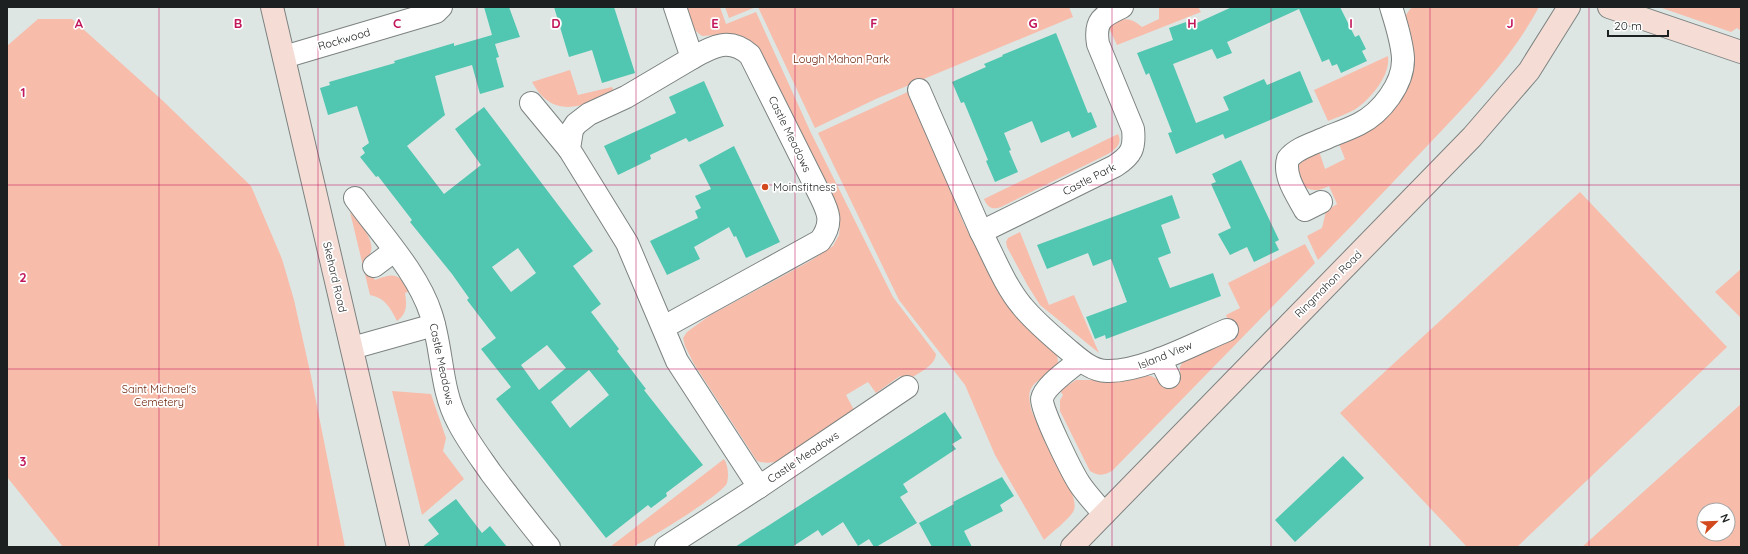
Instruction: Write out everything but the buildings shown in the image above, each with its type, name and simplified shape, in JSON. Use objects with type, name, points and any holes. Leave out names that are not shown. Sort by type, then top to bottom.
[{"type":"street","name":"Skehard Road","points":[[272,7],[398,547]]},
{"type":"street","name":"Rockwood","points":[[284,57],[402,14],[436,12],[442,7]]},
{"type":"street","points":[[675,7],[692,58]]},
{"type":"street","name":"Castle Park","points":[[981,232],[1115,166],[1125,160],[1131,152],[1134,144],[1133,129],[1098,44],[1096,35],[1101,18],[1122,7]]},
{"type":"street","points":[[1313,206],[1289,177],[1287,170],[1288,160],[1290,156],[1300,150],[1359,124],[1373,114],[1386,101],[1399,80],[1403,60],[1401,43],[1391,7]]},
{"type":"street","name":"Ringmahon Road","points":[[1072,547],[1472,137],[1529,71],[1568,7]]},
{"type":"street","points":[[1609,7],[1741,52]]},
{"type":"street","name":"Castle Meadows","points":[[569,149],[572,130],[576,124],[589,114],[626,96],[711,47],[725,45],[737,46],[750,55],[821,198],[830,222],[827,232],[820,241],[664,328]]},
{"type":"street","points":[[920,90],[981,232],[1014,294],[1021,305],[1039,324],[1080,360],[1050,386],[1043,394],[1041,401],[1045,414],[1079,483],[1104,514]]},
{"type":"street","name":"Castle Meadows","points":[[531,103],[569,149],[620,230],[637,263],[677,361],[759,487]]},
{"type":"street","name":"Castle Meadows","points":[[355,198],[424,294],[434,324],[441,359],[444,385],[449,403],[458,424],[500,484],[549,547]]},
{"type":"street","points":[[374,266],[394,251]]},
{"type":"street","points":[[352,348],[434,324]]},
{"type":"street","name":"Island View","points":[[1080,360],[1093,368],[1106,371],[1132,368],[1165,368],[1227,330]]},
{"type":"street","name":"Castle Meadows","points":[[666,547],[759,487],[907,387]]},
{"type":"green space","points":[[685,7],[720,7],[726,24],[756,12],[811,133],[893,297],[936,354],[935,359],[929,366],[906,381],[900,376],[876,393],[868,382],[846,395],[855,412],[805,447],[784,459],[775,462],[766,463],[757,461],[694,364],[685,346],[683,338],[687,332],[709,316],[810,261],[833,246],[839,235],[840,226],[836,212],[765,66],[717,35],[702,36],[691,26]]},
{"type":"green space","points":[[725,7],[756,7],[729,18]]},
{"type":"green space","name":"Lough Mahon Park","points":[[758,7],[1069,7],[1073,17],[878,98],[815,128]]},
{"type":"green space","points":[[1159,7],[1198,7],[1201,12],[1117,45],[1109,28],[1113,24],[1117,21],[1126,19],[1134,21],[1142,27],[1159,19]]},
{"type":"green space","points":[[1414,7],[1539,7],[1530,24],[1497,70],[1351,227],[1318,260],[1307,236],[1322,228],[1326,211],[1337,204],[1329,186],[1322,189],[1311,190],[1304,185],[1299,174],[1299,165],[1304,159],[1319,151],[1325,169],[1345,159],[1339,144],[1381,120],[1406,15],[1410,9]]},
{"type":"green space","points":[[1659,7],[1741,7],[1741,31],[1737,28],[1731,32]]},
{"type":"green space","name":"Saint Michael's Cemetery","points":[[38,19],[72,19],[162,100],[251,186],[282,259],[294,300],[311,376],[345,547],[63,547],[7,477],[7,46]]},
{"type":"green space","points":[[1388,56],[1388,63],[1383,79],[1373,94],[1354,110],[1328,121],[1314,90]]},
{"type":"green space","points":[[570,70],[578,95],[612,87],[614,92],[580,105],[569,107],[559,106],[549,102],[540,94],[532,82]]},
{"type":"green space","points":[[912,90],[964,224],[985,262],[1057,354],[1057,369],[1037,381],[1033,385],[1029,395],[1032,412],[1071,491],[1075,508],[1072,514],[1044,540],[995,455],[965,385],[899,300],[818,133]]},
{"type":"green space","points":[[1118,134],[1120,141],[1119,143],[1116,148],[1108,154],[1001,207],[991,208],[984,199]]},
{"type":"green space","points":[[1580,192],[1727,347],[1517,547],[1467,547],[1340,413]]},
{"type":"green space","points":[[350,212],[360,223],[371,243],[369,255],[364,261],[375,280],[392,275],[396,276],[403,281],[410,291],[405,293],[406,309],[397,321],[392,311],[380,298],[370,295]]},
{"type":"green space","points":[[1020,232],[1049,305],[1074,295],[1099,353],[1040,305],[1007,247],[1006,242],[1008,238]]},
{"type":"green space","points":[[1305,244],[1315,263],[1113,470],[1102,475],[1090,471],[1060,411],[1060,400],[1063,395],[1060,391],[1076,380],[1121,380],[1144,376],[1151,376],[1157,379],[1167,389],[1180,380],[1180,367],[1183,361],[1234,337],[1226,315],[1240,308],[1228,283]]},
{"type":"green space","points":[[1741,269],[1741,318],[1715,292]]},
{"type":"green space","points":[[392,391],[431,394],[446,438],[443,451],[464,479],[422,515]]},
{"type":"green space","points":[[1741,404],[1741,547],[1582,547]]},
{"type":"green space","points":[[724,459],[728,471],[727,483],[713,497],[669,526],[632,547],[610,547]]},
{"type":"place","name":"Moinsfitness","points":[[765,187]]}]
